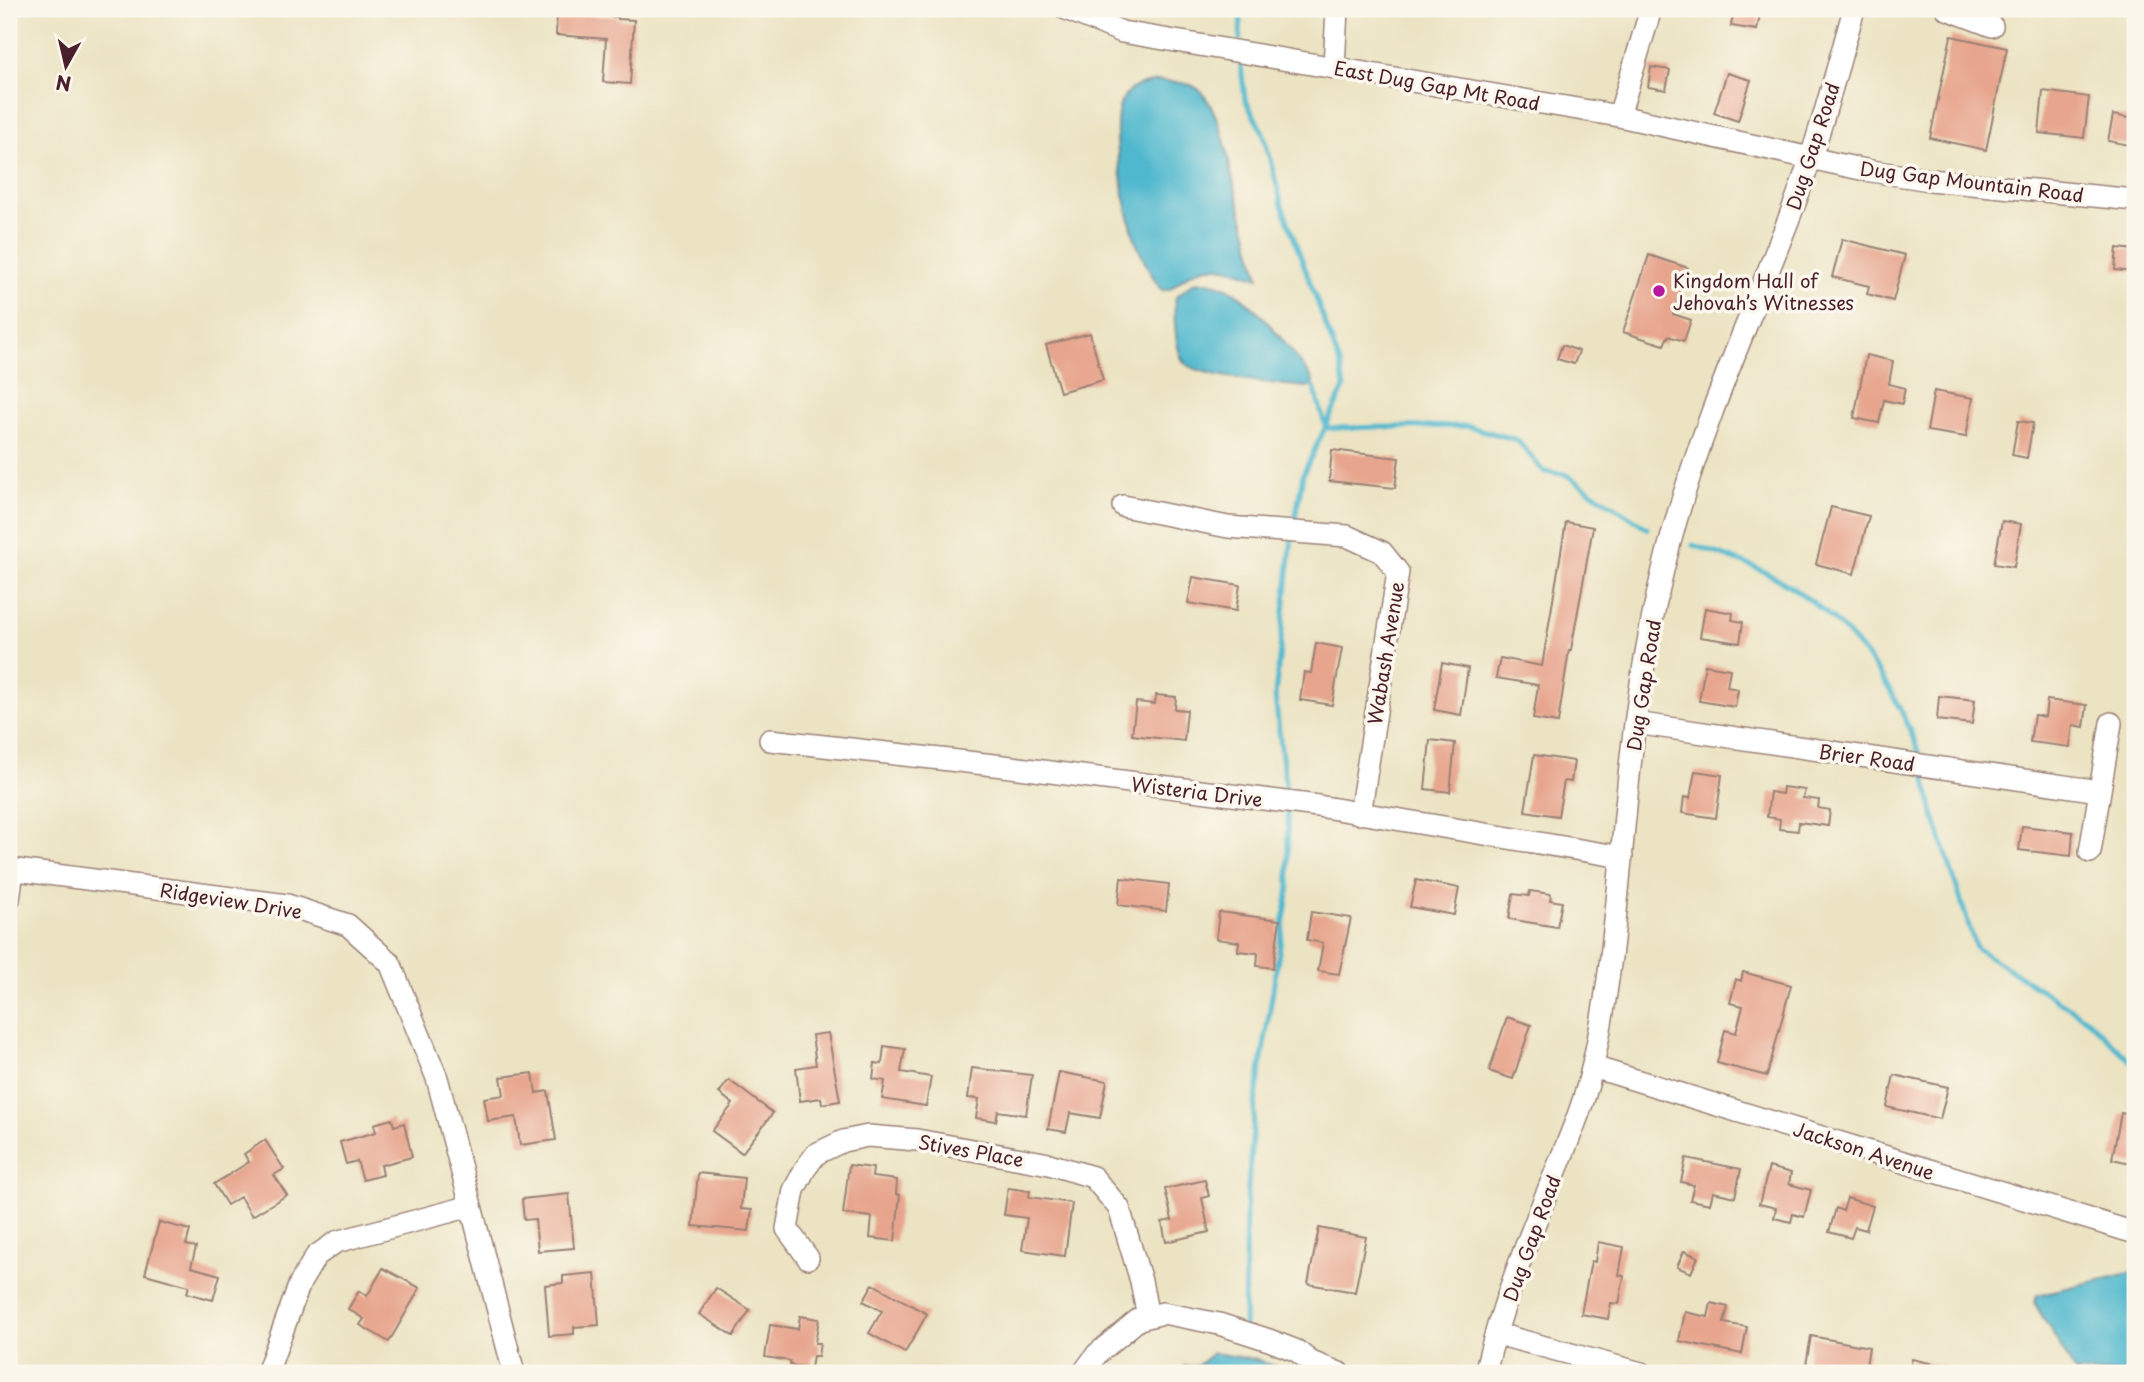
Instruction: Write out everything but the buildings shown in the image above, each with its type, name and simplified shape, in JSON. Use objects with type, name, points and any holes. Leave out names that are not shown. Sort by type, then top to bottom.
[{"type":"street","name":"East Dug Gap Mt Road","points":[[1066,9],[1122,32],[1619,116],[1809,159]]},
{"type":"street","points":[[1334,67],[1337,9]]},
{"type":"street","points":[[1619,116],[1651,9]]},
{"type":"street","name":"Dug Gap Road","points":[[1485,1373],[1519,1264],[1593,1067],[1610,973],[1635,723],[1673,530],[1694,458],[1727,369],[1797,198],[1854,9]]},
{"type":"street","points":[[1947,9],[1992,26]]},
{"type":"street","name":"Dug Gap Mountain Road","points":[[1809,159],[1930,180],[2135,200]]},
{"type":"street","name":"Wabash Avenue","points":[[1123,506],[1228,527],[1347,536],[1382,552],[1398,572],[1360,814]]},
{"type":"street","name":"Brier Road","points":[[1635,723],[2099,791]]},
{"type":"street","points":[[2090,852],[2111,723]]},
{"type":"street","name":"Wisteria Drive","points":[[769,740],[1003,766],[1318,806],[1622,857]]},
{"type":"street","points":[[9,899],[11,870]]},
{"type":"street","name":"Ridgeview Drive","points":[[11,870],[287,905],[348,925],[390,963],[437,1078],[491,1275],[514,1373]]},
{"type":"street","name":"Jackson Avenue","points":[[1593,1067],[2135,1233]]},
{"type":"street","name":"Stives Place","points":[[808,1258],[787,1229],[794,1190],[816,1154],[843,1141],[868,1136],[917,1140],[1049,1164],[1093,1177],[1119,1208],[1141,1281],[1148,1317]]},
{"type":"street","points":[[267,1373],[300,1283],[316,1256],[336,1242],[471,1206]]},
{"type":"street","points":[[1083,1373],[1097,1354],[1139,1319],[1163,1313],[1219,1324],[1297,1351],[1311,1362],[1339,1373]]},
{"type":"street","points":[[1497,1334],[1641,1373]]},
{"type":"water","points":[[1160,81],[1193,86],[1201,92],[1213,111],[1223,136],[1259,278],[1221,267],[1202,268],[1169,290],[1161,290],[1146,264],[1138,247],[1124,195],[1117,128],[1119,111],[1126,94],[1139,86]]},
{"type":"water","points":[[1203,282],[1234,292],[1250,304],[1291,350],[1312,378],[1314,387],[1223,376],[1190,367],[1183,361],[1175,329],[1176,297],[1193,283]]},
{"type":"water","points":[[2135,1273],[2135,1373],[2076,1373],[2034,1302],[2037,1295]]},
{"type":"water","points":[[1213,1353],[1257,1360],[1277,1367],[1281,1373],[1182,1373],[1184,1366],[1197,1366]]},
{"type":"waterway","points":[[1240,39],[1241,9]]},
{"type":"waterway","points":[[1240,58],[1245,99],[1263,133],[1282,205],[1341,367],[1344,388],[1303,474],[1294,527]]},
{"type":"waterway","points":[[1314,387],[1326,428]]},
{"type":"waterway","points":[[1326,428],[1467,426],[1517,440],[1544,472],[1565,474],[1647,528]]},
{"type":"waterway","points":[[1287,799],[1275,696],[1292,537]]},
{"type":"waterway","points":[[1693,545],[1754,567],[1784,582],[1836,622],[1878,672],[1895,700],[1921,760]]},
{"type":"waterway","points":[[1924,769],[1932,810],[1976,948],[2088,1020],[2135,1065]]},
{"type":"waterway","points":[[1244,1327],[1246,1210],[1255,1104],[1289,888],[1287,808]]},
{"type":"place","name":"Kingdom Hall of Jehovah’s Witnesses","points":[[1659,291]]}]
